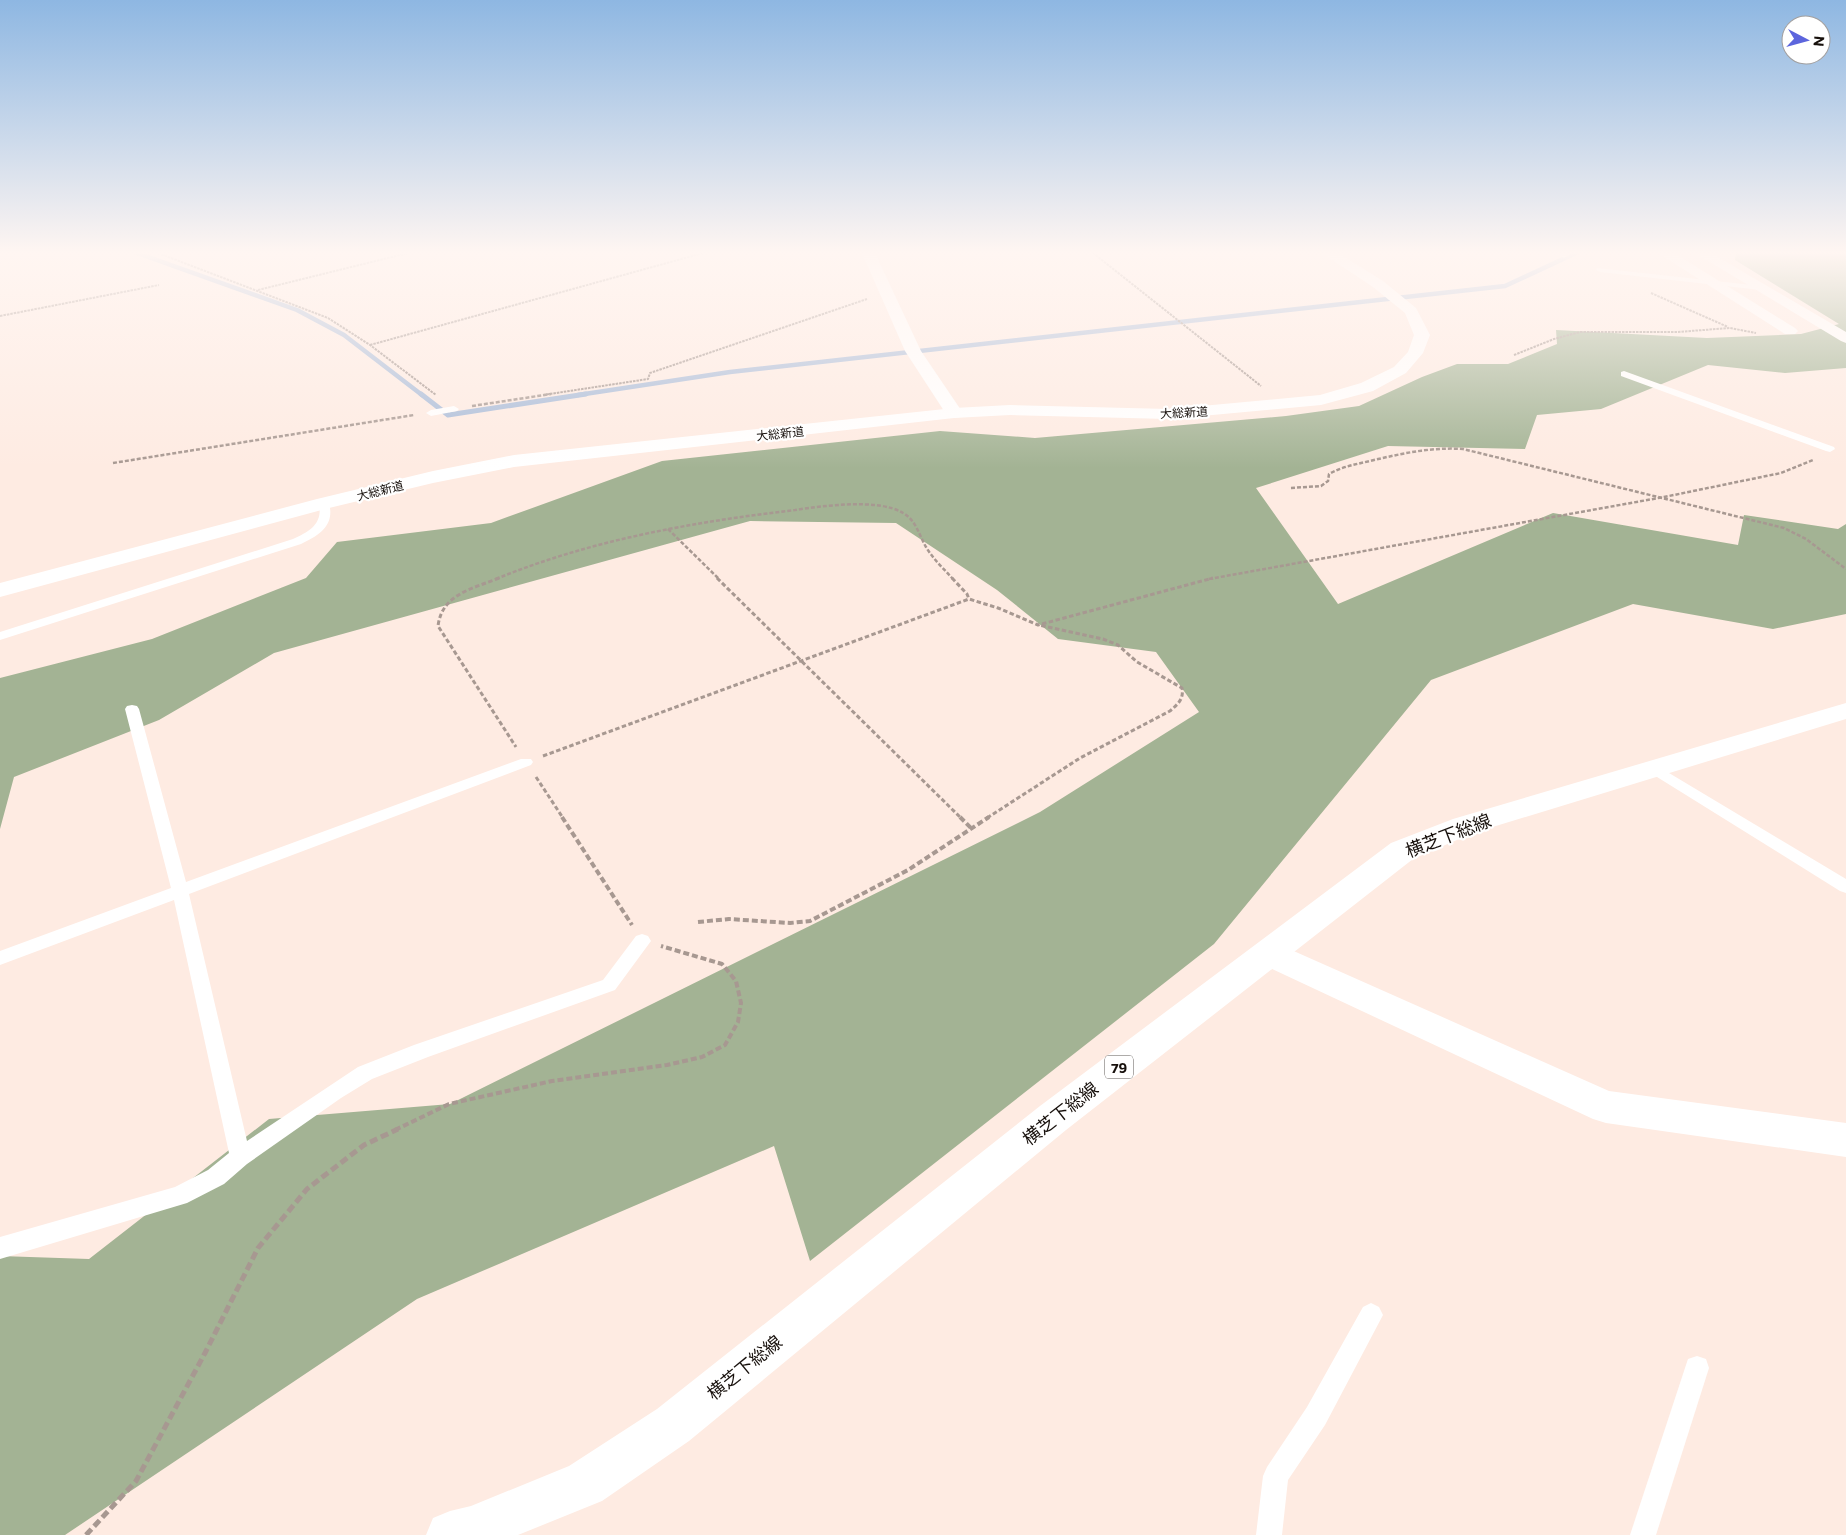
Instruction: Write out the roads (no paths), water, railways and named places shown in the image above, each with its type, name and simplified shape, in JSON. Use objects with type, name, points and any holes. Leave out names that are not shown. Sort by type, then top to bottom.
[{"type":"main road","points":[[900,325],[913,351],[954,413]]},
{"type":"main road","name":"大総新道","points":[[0,590],[324,503],[433,477],[514,461],[954,413],[1010,410],[1170,414],[1284,405],[1321,400],[1367,387],[1400,370],[1415,353],[1422,335],[1417,325]]},
{"type":"main road","points":[[1780,325],[1790,331]]},
{"type":"main road","points":[[1823,325],[1846,338]]},
{"type":"main road","name":"横芝下総線","points":[[464,1533],[585,1484],[673,1425],[1053,1118],[1402,851],[1463,826],[1846,712]]},
{"type":"main road","points":[[1269,953],[1606,1107],[1846,1140]]},
{"type":"lane","points":[[1624,374],[1830,449]]},
{"type":"lane","points":[[431,413],[453,409]]},
{"type":"lane","points":[[0,636],[281,548],[317,532],[325,521],[327,510],[324,503]]},
{"type":"lane","points":[[132,709],[180,891],[240,1157]]},
{"type":"lane","points":[[0,958],[526,762]]},
{"type":"lane","points":[[1654,769],[1846,887]]},
{"type":"lane","points":[[0,1248],[179,1196],[216,1177],[240,1157],[364,1073],[609,985],[642,941]]},
{"type":"lane","points":[[1269,1535],[1276,1476],[1316,1416],[1370,1315]]},
{"type":"lane","points":[[1643,1535],[1697,1368]]},
{"type":"waterway","points":[[325,325],[344,335],[422,395]]},
{"type":"waterway","points":[[578,395],[730,372],[1157,325]]},
{"type":"waterway","points":[[421,394],[448,415],[586,394]]}]
